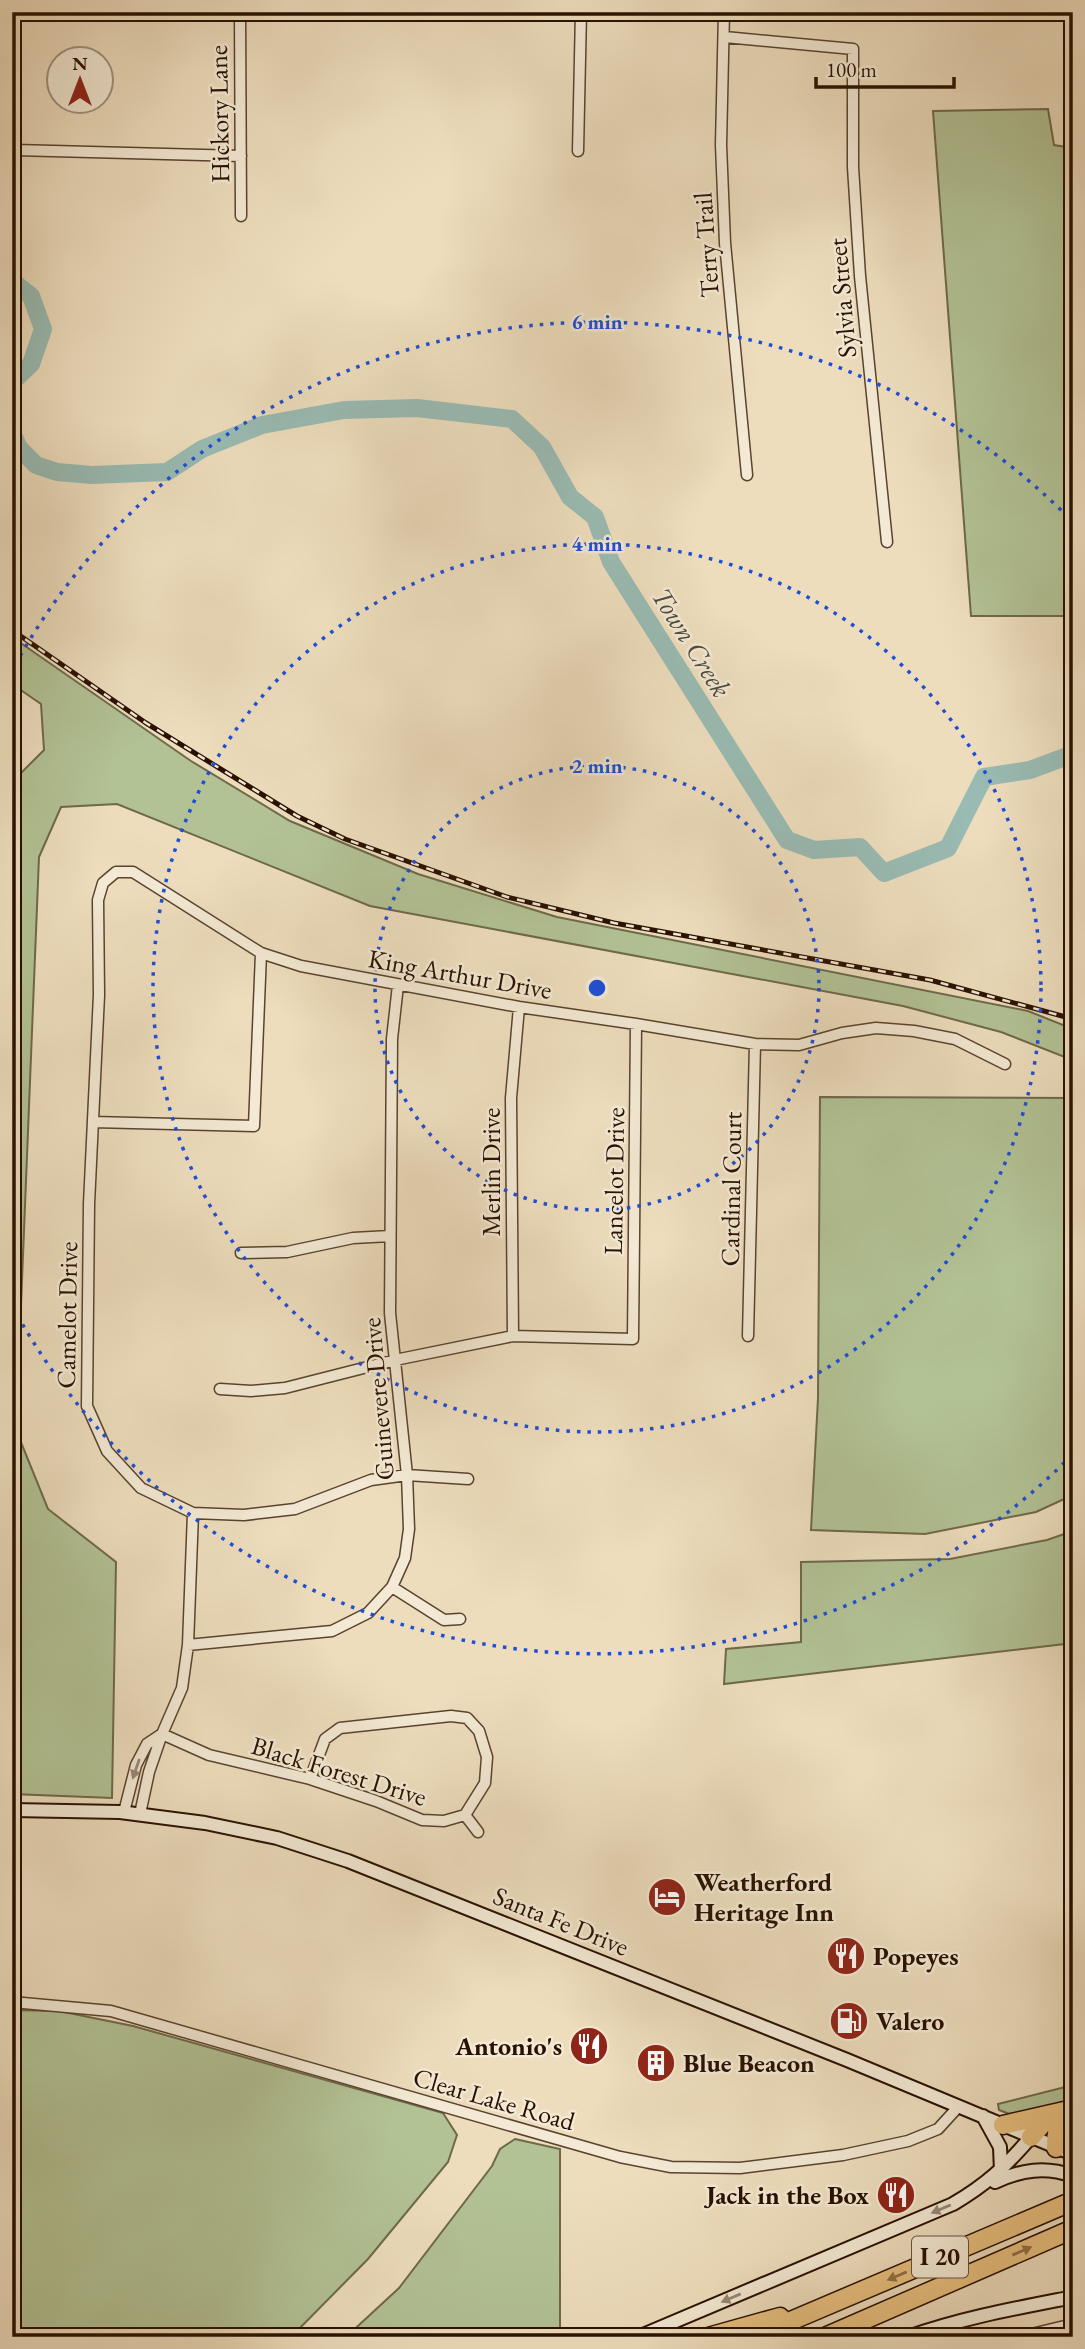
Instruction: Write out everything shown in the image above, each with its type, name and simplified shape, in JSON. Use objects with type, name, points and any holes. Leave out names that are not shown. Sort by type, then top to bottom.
[{"type":"highway","points":[[1003,2125],[1071,2109]]},
{"type":"highway","points":[[1064,2151],[1056,2129],[1060,2120],[1071,2109]]},
{"type":"highway","points":[[1031,2137],[1050,2115]]},
{"type":"highway","name":"I 20","points":[[753,2337],[1073,2201]]},
{"type":"highway","name":"I 20","points":[[825,2337],[1073,2229]]},
{"type":"highway","points":[[708,2337],[770,2318],[808,2313]]},
{"type":"main road","name":"Santa Fe Drive","points":[[12,1810],[124,1812],[205,1823],[277,1838],[348,1861],[959,2106],[1064,2151]]},
{"type":"main road","points":[[983,2116],[1000,2147],[1001,2171]]},
{"type":"main road","points":[[979,2189],[1001,2171],[1031,2137]]},
{"type":"main road","points":[[638,2337],[953,2204],[1014,2173],[1051,2170],[1073,2176]]},
{"type":"main road","points":[[908,2337],[961,2321],[1073,2297]]},
{"type":"street","name":"Hickory Lane","points":[[240,12],[241,216]]},
{"type":"street","points":[[578,151],[581,12]]},
{"type":"street","name":"Terry Trail","points":[[724,12],[722,145],[725,243],[747,475]]},
{"type":"street","name":"Sylvia Street","points":[[725,37],[853,49],[853,167],[860,276],[887,542]]},
{"type":"street","points":[[15,150],[241,156]]},
{"type":"street","name":"Camelot Drive","points":[[134,872],[116,872],[103,883],[98,900],[99,995],[89,1204],[87,1406],[107,1451],[141,1488],[193,1513],[244,1515],[295,1509],[371,1480],[407,1475],[468,1479]]},
{"type":"street","name":"King Arthur Drive","points":[[134,872],[261,953],[300,966],[519,1007],[755,1044],[799,1045],[842,1033],[876,1028],[901,1030],[955,1039],[1005,1064]]},
{"type":"street","points":[[93,1122],[254,1126],[261,953]]},
{"type":"street","name":"Guinevere Drive","points":[[188,1645],[332,1631],[368,1613],[393,1587],[405,1558],[409,1529],[407,1475],[390,1313],[392,1039],[398,985]]},
{"type":"street","name":"Merlin Drive","points":[[513,1336],[511,1098],[519,1007]]},
{"type":"street","name":"Lancelot Drive","points":[[513,1336],[633,1339],[636,1024]]},
{"type":"street","name":"Cardinal Court","points":[[748,1336],[755,1044]]},
{"type":"street","points":[[241,1253],[287,1252],[353,1238],[390,1237]]},
{"type":"street","points":[[220,1389],[251,1391],[285,1388],[396,1360],[513,1336]]},
{"type":"street","points":[[140,1814],[149,1772],[162,1734],[183,1688],[188,1645],[193,1513]]},
{"type":"street","points":[[393,1587],[444,1620],[460,1619]]},
{"type":"street","points":[[310,1779],[325,1739],[340,1728],[451,1716],[467,1718],[479,1731],[487,1757],[485,1783],[465,1815],[478,1832]]},
{"type":"street","points":[[124,1812],[136,1765],[147,1744],[162,1734]]},
{"type":"street","name":"Black Forest Drive","points":[[162,1734],[209,1755],[310,1779],[422,1820],[444,1821],[465,1815]]},
{"type":"street","name":"Clear Lake Road","points":[[12,2002],[111,2011],[607,2153],[671,2167],[740,2168],[843,2155],[908,2141],[939,2129],[959,2106]]},
{"type":"street","points":[[1019,2337],[1073,2325]]},
{"type":"green space","points":[[1048,109],[1054,145],[1073,148],[1073,616],[971,616],[933,111]]},
{"type":"green space","points":[[12,637],[191,761],[290,821],[418,874],[557,917],[1028,1011],[1073,1029],[1073,1067],[1070,1059],[1001,1032],[903,1006],[370,906],[117,804],[61,807],[39,857],[16,1430],[48,1509],[116,1562],[112,1798],[12,1794],[12,782],[44,750],[41,704],[12,684]]},
{"type":"green space","points":[[820,1097],[1073,1098],[1073,1495],[1036,1512],[925,1534],[811,1530],[818,1398]]},
{"type":"green space","points":[[1073,1531],[1073,1643],[724,1684],[726,1649],[801,1642],[801,1562],[950,1559],[1047,1540]]},
{"type":"green space","points":[[12,2010],[59,2011],[133,2026],[443,2113],[457,2135],[448,2162],[368,2259],[291,2337],[12,2337]]},
{"type":"green space","points":[[1073,2085],[1073,2101],[1012,2115],[999,2110],[998,2104]]},
{"type":"green space","points":[[515,2139],[560,2149],[560,2337],[346,2337],[399,2288],[492,2166],[500,2149]]},
{"type":"waterway","name":"Town Creek","points":[[12,281],[31,296],[43,329],[31,364],[12,382]]},
{"type":"waterway","name":"Town Creek","points":[[12,433],[19,448],[36,465],[57,472],[92,475],[167,472],[202,449],[262,425],[344,410],[417,408],[512,419],[542,447],[570,497],[595,517],[611,562],[787,840],[814,850],[860,847],[884,873],[948,848],[984,777],[1030,770],[1073,754]]},
{"type":"railway","points":[[12,630],[146,723],[297,816],[345,839],[507,897],[614,923],[930,980],[1073,1019]]},
{"type":"place","name":"Weatherford Heritage Inn","points":[[667,1897]]},
{"type":"place","name":"Popeyes","points":[[846,1956]]},
{"type":"place","name":"Valero","points":[[849,2021]]},
{"type":"place","name":"Antonio's","points":[[589,2046]]},
{"type":"place","name":"Blue Beacon","points":[[656,2063]]},
{"type":"place","name":"Jack in the Box","points":[[896,2195]]}]
